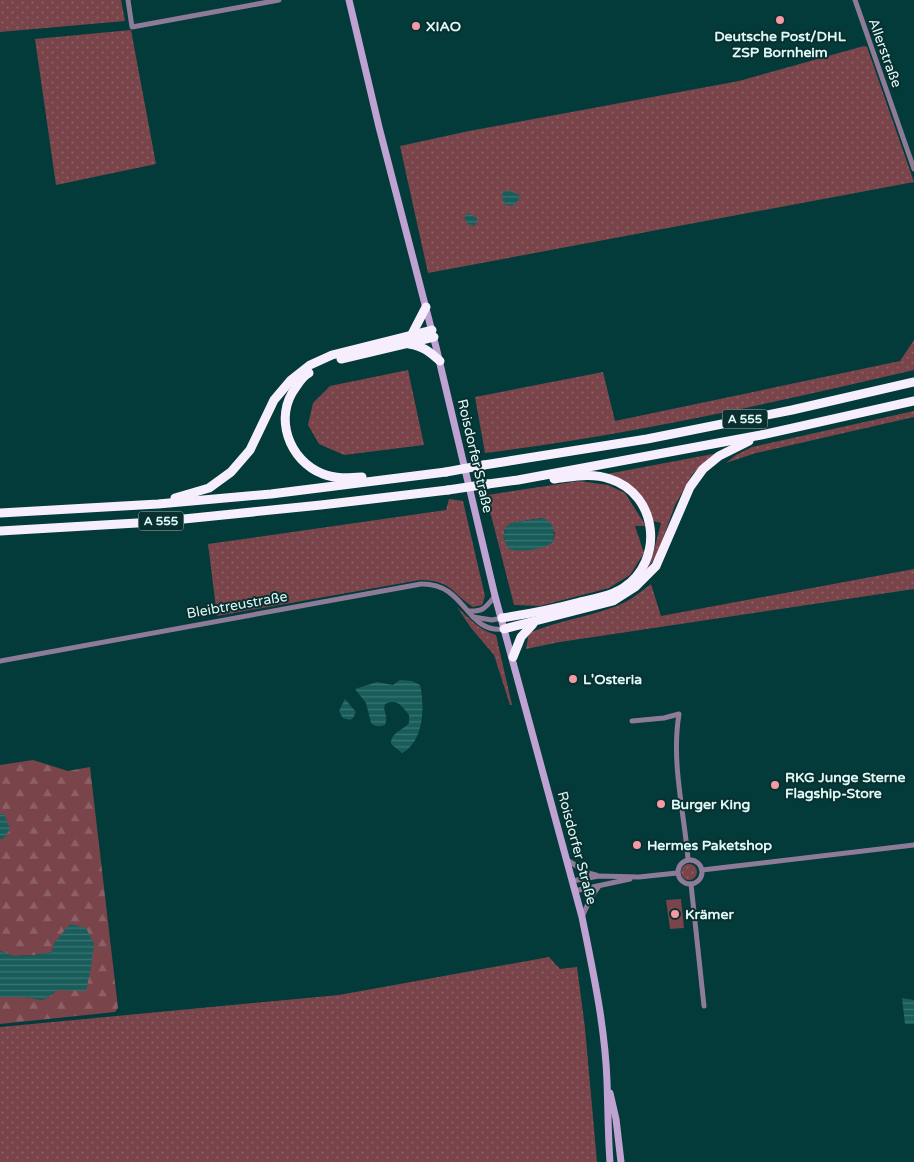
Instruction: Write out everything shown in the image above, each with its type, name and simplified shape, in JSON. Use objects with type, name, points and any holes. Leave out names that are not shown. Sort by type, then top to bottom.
[{"type":"highway","points":[[412,334],[426,307]]},
{"type":"highway","points":[[158,504],[209,488],[231,472],[250,450],[274,400],[291,380],[310,365],[332,356],[412,334],[433,333]]},
{"type":"highway","points":[[395,478],[370,476],[337,477],[323,474],[309,466],[297,454],[288,438],[285,422],[286,407],[292,391],[304,376],[325,363],[406,344],[433,333]]},
{"type":"highway","points":[[406,344],[418,345],[427,349],[440,361]]},
{"type":"highway","name":"A 555","points":[[0,513],[158,504],[271,494],[446,472],[647,439],[792,410],[914,382]]},
{"type":"highway","name":"A 555","points":[[0,531],[154,522],[448,490],[518,480],[761,435],[914,401]]},
{"type":"highway","points":[[504,629],[613,601],[635,588],[656,566],[690,487],[703,469],[719,456],[761,435]]},
{"type":"highway","points":[[502,618],[541,612],[614,592],[632,581],[640,572],[645,563],[652,537],[650,521],[643,506],[629,490],[609,478],[587,475],[547,480],[518,480]]},
{"type":"highway","points":[[512,657],[521,637],[536,621]]},
{"type":"main road","name":"Roisdorfer Straße","points":[[349,1],[379,127],[440,361],[495,596],[582,917],[599,1011],[607,1081],[610,1162]]},
{"type":"main road","name":"Roisdorfer Straße","points":[[607,1081],[616,1119],[621,1162]]},
{"type":"street","points":[[128,0],[132,27],[279,0]]},
{"type":"street","name":"Allerstraße","points":[[855,0],[914,170]]},
{"type":"street","name":"Bleibtreustraße","points":[[0,661],[421,584],[430,584],[452,593],[480,625],[504,629]]},
{"type":"street","points":[[468,611],[479,612],[495,596]]},
{"type":"street","points":[[473,617],[492,620],[502,618]]},
{"type":"street","points":[[632,720],[664,718],[679,714],[676,732],[676,759],[688,860]]},
{"type":"street","points":[[702,870],[914,845]]},
{"type":"street","points":[[567,860],[588,873],[599,876]]},
{"type":"street","points":[[688,860],[697,862],[702,870],[700,879],[691,884],[682,882],[677,873],[680,864],[688,860]]},
{"type":"street","points":[[574,891],[638,877],[677,873]]},
{"type":"street","points":[[572,881],[599,876],[638,877]]},
{"type":"street","points":[[691,884],[704,1006]]},
{"type":"street","name":"Roisdorfer Straße","points":[[582,917],[591,897],[599,886]]},
{"type":"green space","points":[[0,0],[121,0],[125,21],[0,32]]},
{"type":"green space","points":[[131,30],[156,164],[56,185],[35,39]]},
{"type":"green space","points":[[864,46],[867,47],[914,182],[428,273],[400,146],[469,131],[739,81]]},
{"type":"green space","points":[[914,340],[914,370],[647,428],[485,453],[475,397],[603,372],[615,421],[900,361]]},
{"type":"green space","points":[[408,370],[424,445],[344,455],[319,444],[308,425],[313,403],[330,386]]},
{"type":"green space","points":[[914,411],[914,417],[756,453],[726,463],[736,455],[752,447]]},
{"type":"green space","points":[[718,453],[693,473],[675,505],[657,555],[647,569],[644,568],[653,554],[661,523],[653,521],[647,507],[607,474]]},
{"type":"green space","points":[[579,481],[608,485],[625,493],[646,526],[635,526],[644,553],[630,575],[609,588],[540,606],[514,605],[491,515],[481,496]],"holes":[[[542,518],[555,533],[553,541],[504,540],[504,531],[511,523]]]},
{"type":"green space","points":[[449,499],[463,501],[485,596],[482,605],[473,607],[445,585],[420,580],[217,616],[208,544],[446,510]]},
{"type":"green space","points":[[914,569],[914,589],[560,642],[526,649],[529,633],[622,604],[651,584],[661,616]]},
{"type":"green space","points":[[457,607],[480,627],[496,635],[512,705],[510,705],[494,655],[471,628]]},
{"type":"green space","points":[[33,760],[68,771],[90,767],[118,1008],[115,1012],[0,1024],[0,997],[25,997],[43,1000],[58,990],[67,990],[55,942],[52,952],[35,955],[13,956],[0,951],[0,839],[4,838],[4,814],[0,814],[0,765]]},
{"type":"green space","points":[[686,864],[692,864],[697,869],[695,878],[686,880],[681,875],[681,869]]},
{"type":"green space","name":"Krämer","points":[[681,899],[684,928],[670,929],[666,900]]},
{"type":"green space","points":[[549,957],[560,969],[577,967],[585,1028],[597,1162],[0,1162],[0,1027],[339,995]]},
{"type":"water","points":[[507,190],[520,195],[518,201],[512,206],[504,204],[503,192]]},
{"type":"water","points":[[468,213],[477,218],[477,223],[474,226],[468,224],[464,218]]},
{"type":"water","points":[[542,518],[553,527],[553,542],[544,547],[531,550],[517,551],[508,548],[503,536],[506,527],[511,523]]},
{"type":"water","points":[[400,680],[412,681],[420,685],[422,694],[419,732],[415,741],[402,753],[391,744],[391,740],[395,734],[409,723],[409,715],[396,702],[389,702],[384,707],[385,725],[374,725],[371,723],[366,703],[355,689],[377,682],[393,685]]},
{"type":"water","points":[[345,699],[356,712],[350,720],[343,718],[339,711]]},
{"type":"water","points":[[0,814],[4,814],[10,829],[4,838],[0,839]]},
{"type":"water","points":[[70,924],[86,928],[94,944],[86,991],[58,990],[43,1000],[25,997],[0,997],[0,951],[13,956],[52,952],[55,942]]},
{"type":"water","points":[[902,998],[914,1000],[914,1024],[905,1024]]},
{"type":"place","name":"Deutsche Post/DHL ZSP Bornheim","points":[[780,20]]},
{"type":"place","name":"XIAO","points":[[416,26]]},
{"type":"place","name":"L'Osteria","points":[[573,679]]},
{"type":"place","name":"RKG Junge Sterne Flagship-Store","points":[[775,785]]},
{"type":"place","name":"Burger King","points":[[661,804]]},
{"type":"place","name":"Hermes Paketshop","points":[[637,845]]},
{"type":"place","name":"Krämer","points":[[675,914]]}]
